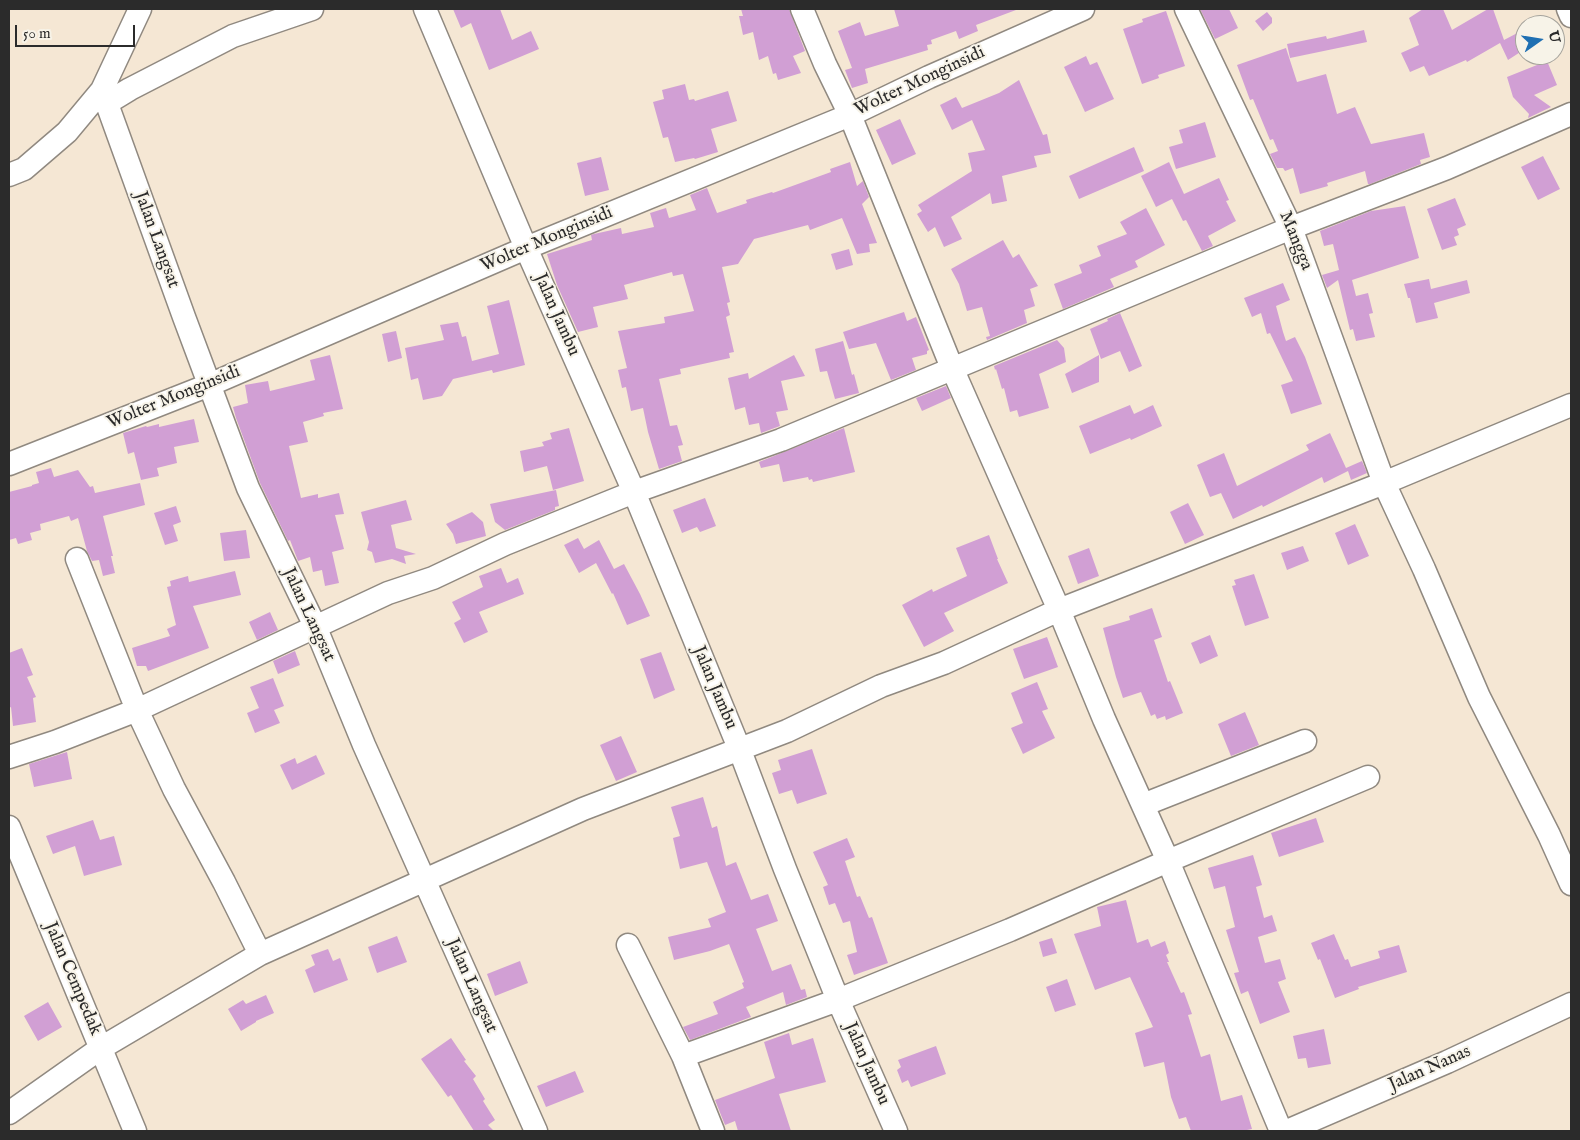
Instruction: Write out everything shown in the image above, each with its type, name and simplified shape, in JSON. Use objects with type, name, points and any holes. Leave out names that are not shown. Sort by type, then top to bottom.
[{"type":"street","points":[[9,174],[24,170],[105,97],[140,9]]},
{"type":"street","points":[[105,97],[130,90],[233,36],[312,9]]},
{"type":"street","name":"Jalan Jambu","points":[[425,9],[526,248],[634,492],[740,748],[785,869],[838,1000],[896,1131]]},
{"type":"street","points":[[802,9],[825,64],[850,115],[952,368],[1104,719],[1168,861],[1281,1131]]},
{"type":"street","name":"Wolter Monginsidi","points":[[9,464],[210,385],[526,248],[850,115],[929,77],[1083,9]]},
{"type":"street","name":"Mangga","points":[[1186,9],[1291,228],[1384,483],[1424,568],[1479,696],[1549,835],[1571,884]]},
{"type":"street","points":[[1568,9],[1571,16]]},
{"type":"street","name":"Jalan Langsat","points":[[105,97],[248,488],[315,626],[364,745],[536,1131]]},
{"type":"street","points":[[9,757],[55,742],[137,710],[388,593],[433,578],[505,544],[634,492],[781,440],[1291,228],[1448,168],[1571,114]]},
{"type":"street","points":[[9,1113],[101,1048],[260,954],[583,809],[787,731],[881,686],[944,663],[1058,610],[1384,483],[1571,405]]},
{"type":"street","points":[[77,559],[137,710],[174,789],[260,954]]},
{"type":"street","points":[[1143,805],[1305,741]]},
{"type":"street","points":[[682,1056],[838,1000],[1010,930],[1368,777]]},
{"type":"street","name":"Jalan Cempedak","points":[[9,827],[135,1131]]},
{"type":"street","points":[[628,945],[682,1056],[713,1131]]},
{"type":"street","name":"Jalan Nanas","points":[[1288,1131],[1447,1062],[1571,1004]]},
{"type":"building","points":[[453,9],[500,9],[512,40],[531,31],[539,49],[489,70],[471,23],[461,28]]},
{"type":"building","points":[[741,9],[789,9],[805,51],[793,56],[801,73],[778,80],[776,73],[773,74],[768,56],[759,60],[753,32],[743,35],[739,16],[743,16]]},
{"type":"building","points":[[894,9],[1016,10],[976,25],[978,31],[959,39],[956,31],[931,40],[932,44],[927,45],[928,50],[865,69],[868,83],[852,88],[845,70],[852,68],[838,31],[860,22],[865,36],[899,26]]},
{"type":"building","points":[[1200,9],[1229,9],[1238,28],[1215,39]]},
{"type":"building","points":[[1423,9],[1443,9],[1452,30],[1488,9],[1493,9],[1504,40],[1515,34],[1515,55],[1508,60],[1500,43],[1467,62],[1466,60],[1429,76],[1424,66],[1410,72],[1401,53],[1419,45],[1409,18]]},
{"type":"building","points":[[1166,11],[1185,66],[1158,75],[1159,78],[1142,84],[1123,29],[1143,22],[1142,19]]},
{"type":"building","points":[[1267,12],[1272,18],[1272,23],[1263,31],[1255,21]]},
{"type":"building","points":[[1364,30],[1367,42],[1290,58],[1287,44],[1326,36],[1327,39]]},
{"type":"building","points":[[1286,48],[1297,82],[1326,74],[1337,114],[1355,107],[1371,144],[1424,133],[1430,157],[1420,160],[1421,164],[1370,184],[1368,184],[1365,171],[1327,183],[1328,186],[1300,194],[1293,168],[1285,171],[1283,168],[1277,168],[1270,154],[1278,151],[1273,139],[1270,140],[1253,99],[1250,100],[1237,65]]},
{"type":"building","points":[[1086,56],[1090,65],[1097,62],[1114,99],[1085,112],[1064,67]]},
{"type":"building","points":[[1537,65],[1549,65],[1557,85],[1534,95],[1551,107],[1528,118],[1529,114],[1513,97],[1507,77]]},
{"type":"building","points":[[1019,80],[1043,135],[1047,134],[1051,153],[1034,156],[1037,167],[1002,176],[1007,201],[992,204],[990,193],[951,217],[962,239],[944,247],[935,227],[928,232],[917,214],[922,211],[918,205],[972,171],[968,153],[985,150],[972,120],[952,130],[940,105],[956,97],[962,108],[999,93]]},
{"type":"building","points":[[685,84],[689,100],[694,99],[695,101],[728,91],[737,121],[711,129],[718,152],[695,159],[675,162],[668,137],[663,138],[653,102],[664,99],[662,90]]},
{"type":"building","points":[[900,119],[916,154],[892,165],[876,130]]},
{"type":"building","points":[[1205,122],[1216,157],[1176,169],[1169,147],[1183,143],[1179,130]]},
{"type":"building","points":[[1134,147],[1144,171],[1079,199],[1069,176]]},
{"type":"building","points":[[1543,156],[1560,189],[1538,200],[1521,167]]},
{"type":"building","points":[[601,157],[609,190],[585,196],[577,163]]},
{"type":"building","points":[[850,162],[857,186],[863,181],[869,197],[862,204],[877,243],[869,244],[870,252],[857,254],[842,218],[810,230],[808,225],[754,239],[738,264],[722,267],[730,302],[727,303],[730,315],[726,317],[734,352],[729,353],[730,358],[680,369],[681,374],[659,379],[670,426],[677,425],[683,445],[678,446],[682,461],[659,469],[643,408],[631,411],[626,387],[622,388],[618,370],[627,368],[618,331],[665,323],[664,317],[694,311],[683,274],[673,276],[672,272],[624,285],[628,299],[593,307],[598,327],[578,332],[557,285],[547,254],[592,240],[591,235],[594,234],[621,228],[622,234],[654,227],[650,213],[666,208],[669,218],[696,210],[690,195],[707,188],[717,213],[747,203],[746,200],[773,193],[831,172],[830,169]]},
{"type":"building","points":[[1169,162],[1184,194],[1219,178],[1229,200],[1226,201],[1236,221],[1208,236],[1213,246],[1202,251],[1186,220],[1183,221],[1172,199],[1156,207],[1141,176]]},
{"type":"building","points":[[1455,198],[1466,225],[1457,229],[1459,235],[1454,237],[1457,245],[1442,250],[1427,209]]},
{"type":"building","points":[[1405,206],[1419,258],[1352,280],[1356,296],[1368,293],[1373,313],[1369,314],[1375,337],[1356,341],[1353,329],[1350,330],[1338,280],[1327,288],[1322,275],[1339,270],[1333,244],[1324,246],[1320,231],[1371,211]]},
{"type":"building","points":[[1146,208],[1165,245],[1135,261],[1138,267],[1110,279],[1114,287],[1063,309],[1054,284],[1082,273],[1079,265],[1101,256],[1097,246],[1127,234],[1120,222]]},
{"type":"building","points":[[1003,240],[1013,258],[1019,254],[1038,286],[1030,289],[1035,306],[1024,310],[1027,323],[987,340],[986,337],[990,336],[982,307],[967,311],[959,284],[951,269]]},
{"type":"building","points":[[849,249],[853,265],[836,270],[831,254]]},
{"type":"building","points":[[1429,279],[1431,289],[1467,280],[1470,293],[1434,303],[1438,318],[1416,323],[1410,298],[1408,298],[1404,284]]},
{"type":"building","points":[[1283,283],[1290,300],[1276,306],[1283,332],[1286,341],[1295,337],[1305,357],[1322,404],[1291,414],[1281,385],[1293,381],[1270,333],[1267,334],[1261,313],[1252,317],[1244,298]]},
{"type":"building","points":[[509,300],[525,365],[493,373],[492,370],[453,379],[442,396],[423,400],[418,378],[411,380],[405,348],[444,340],[440,325],[458,322],[462,337],[466,336],[472,361],[499,354],[487,306]]},
{"type":"building","points":[[904,312],[907,321],[916,317],[929,350],[927,354],[912,358],[916,370],[891,380],[876,343],[849,349],[843,332]]},
{"type":"building","points":[[1120,313],[1142,366],[1129,372],[1120,351],[1101,359],[1090,329]]},
{"type":"building","points":[[396,331],[402,358],[388,362],[382,334]]},
{"type":"building","points":[[1057,340],[1064,348],[1066,362],[1039,374],[1049,408],[1019,417],[1017,410],[1010,412],[1004,388],[1002,389],[994,366]]},
{"type":"building","points":[[843,341],[859,393],[835,399],[827,371],[820,372],[815,349]]},
{"type":"building","points":[[330,355],[343,409],[323,413],[324,416],[303,422],[308,442],[289,446],[301,498],[318,494],[318,498],[339,493],[344,514],[335,515],[344,549],[332,552],[339,583],[325,586],[322,570],[313,572],[310,557],[298,561],[290,540],[288,541],[260,483],[233,407],[248,403],[245,385],[268,381],[270,391],[315,380],[310,360]]},
{"type":"building","points":[[794,355],[805,376],[781,381],[788,410],[776,412],[780,426],[761,433],[759,423],[749,425],[745,407],[735,410],[728,378],[748,373],[749,379]]},
{"type":"building","points":[[1099,355],[1099,382],[1072,393],[1065,374]]},
{"type":"building","points":[[946,386],[951,398],[922,411],[916,398]]},
{"type":"building","points":[[1130,405],[1134,414],[1153,405],[1162,426],[1131,440],[1130,438],[1090,454],[1079,426]]},
{"type":"building","points":[[194,419],[199,442],[174,447],[177,463],[157,468],[159,476],[141,480],[134,452],[128,454],[123,433],[146,426],[159,424],[159,427]]},
{"type":"building","points":[[569,428],[584,481],[553,490],[547,466],[524,472],[520,451],[544,446],[542,442],[552,439],[550,433]]},
{"type":"building","points":[[844,428],[855,472],[813,482],[808,477],[783,482],[779,464],[761,468],[759,462]]},
{"type":"building","points":[[1330,433],[1346,468],[1362,461],[1367,473],[1351,480],[1348,471],[1324,483],[1322,477],[1263,507],[1262,505],[1233,519],[1221,493],[1210,497],[1197,465],[1224,453],[1237,486],[1309,450],[1306,445]]},
{"type":"building","points":[[51,468],[54,477],[78,470],[90,487],[93,486],[95,493],[140,483],[145,505],[103,516],[113,556],[111,556],[115,573],[103,576],[99,560],[92,561],[87,551],[78,518],[71,521],[69,516],[40,524],[41,530],[30,533],[32,540],[18,544],[16,538],[9,540],[9,492],[39,483],[36,472]]},
{"type":"building","points":[[556,490],[559,506],[555,507],[555,510],[505,530],[495,522],[490,504]]},
{"type":"building","points":[[705,498],[716,526],[700,532],[697,527],[682,533],[673,510]]},
{"type":"building","points":[[406,500],[412,520],[391,525],[396,548],[416,554],[404,556],[406,564],[392,559],[375,563],[372,552],[367,550],[369,542],[361,512]]},
{"type":"building","points":[[1188,503],[1204,535],[1185,544],[1170,512]]},
{"type":"building","points":[[176,506],[181,522],[173,525],[178,541],[165,545],[154,513]]},
{"type":"building","points":[[472,512],[483,522],[486,536],[456,544],[453,534],[446,524]]},
{"type":"building","points":[[1355,524],[1369,556],[1348,565],[1335,533]]},
{"type":"building","points":[[246,530],[250,558],[224,561],[220,533]]},
{"type":"building","points":[[989,535],[1008,583],[944,613],[954,631],[924,647],[902,605],[932,589],[933,592],[967,576],[956,548]]},
{"type":"building","points":[[578,538],[584,549],[599,540],[614,569],[624,564],[650,616],[627,625],[613,593],[596,563],[579,573],[564,545]]},
{"type":"building","points":[[1303,546],[1309,561],[1287,570],[1281,553]]},
{"type":"building","points":[[1089,548],[1099,576],[1078,584],[1068,556]]},
{"type":"building","points":[[501,568],[507,583],[518,578],[524,594],[479,612],[488,632],[464,643],[454,623],[461,619],[452,602],[483,587],[479,576]]},
{"type":"building","points":[[235,571],[241,595],[193,606],[209,648],[148,671],[146,666],[137,666],[132,648],[170,636],[167,629],[176,625],[167,587],[171,586],[170,581],[188,576],[189,582]]},
{"type":"building","points":[[1254,574],[1269,618],[1245,626],[1232,586],[1236,585],[1234,580]]},
{"type":"building","points":[[1152,608],[1162,637],[1154,640],[1168,682],[1170,681],[1183,713],[1166,720],[1165,716],[1157,719],[1155,714],[1151,716],[1141,692],[1123,698],[1103,628],[1130,620],[1129,616]]},
{"type":"building","points":[[270,612],[278,630],[257,640],[249,622]]},
{"type":"building","points":[[1210,635],[1218,656],[1200,664],[1191,643]]},
{"type":"building","points":[[1047,637],[1058,667],[1024,679],[1013,649]]},
{"type":"building","points":[[22,648],[33,675],[27,677],[36,697],[33,698],[36,722],[13,726],[11,707],[9,708],[9,653]]},
{"type":"building","points":[[295,651],[300,665],[278,674],[273,661]]},
{"type":"building","points":[[661,652],[675,690],[654,699],[640,659]]},
{"type":"building","points":[[273,678],[284,706],[274,710],[280,723],[255,733],[247,713],[259,708],[250,687]]},
{"type":"building","points":[[1037,682],[1048,709],[1042,711],[1055,738],[1023,754],[1011,728],[1023,723],[1011,693]]},
{"type":"building","points":[[1245,712],[1259,745],[1231,756],[1218,724]]},
{"type":"building","points":[[621,736],[637,772],[616,781],[600,745]]},
{"type":"building","points":[[812,749],[827,794],[797,804],[792,790],[779,794],[772,773],[781,770],[778,760]]},
{"type":"building","points":[[67,752],[72,779],[34,787],[29,764]]},
{"type":"building","points":[[316,755],[325,774],[292,790],[280,765],[295,758],[297,764]]},
{"type":"building","points":[[703,797],[712,828],[717,826],[726,866],[736,862],[751,900],[768,894],[778,921],[756,929],[772,971],[791,964],[801,990],[805,989],[807,997],[786,1005],[783,992],[746,1007],[751,1017],[690,1040],[683,1027],[718,1014],[713,1002],[744,988],[742,983],[744,982],[729,944],[674,960],[668,937],[711,927],[708,919],[726,912],[707,862],[680,869],[673,838],[680,836],[671,807]]},
{"type":"building","points":[[1316,818],[1324,842],[1279,857],[1271,833]]},
{"type":"building","points":[[93,820],[100,840],[114,836],[122,865],[84,876],[75,846],[53,854],[46,836]]},
{"type":"building","points":[[847,838],[855,857],[845,861],[857,897],[860,896],[869,918],[872,917],[888,963],[854,975],[847,955],[857,952],[850,921],[843,923],[835,903],[829,905],[823,887],[828,885],[813,852]]},
{"type":"building","points":[[1253,855],[1262,885],[1256,887],[1264,918],[1272,915],[1277,931],[1258,937],[1265,963],[1280,959],[1286,979],[1278,982],[1290,1012],[1260,1024],[1248,991],[1241,994],[1234,973],[1239,972],[1226,930],[1235,927],[1225,886],[1214,889],[1208,868]]},
{"type":"building","points":[[1126,900],[1137,943],[1148,939],[1151,947],[1165,941],[1169,953],[1166,955],[1169,962],[1167,962],[1181,993],[1184,992],[1192,1014],[1188,1015],[1201,1057],[1210,1054],[1221,1101],[1242,1095],[1252,1129],[1242,1131],[1191,1131],[1186,1117],[1179,1119],[1171,1097],[1164,1062],[1144,1067],[1135,1033],[1153,1027],[1130,977],[1095,990],[1074,934],[1101,926],[1097,907]]},
{"type":"building","points":[[1334,934],[1345,960],[1348,959],[1351,967],[1380,958],[1378,951],[1399,945],[1407,972],[1358,987],[1359,989],[1335,998],[1320,959],[1318,960],[1311,943]]},
{"type":"building","points":[[397,936],[407,962],[377,973],[368,947]]},
{"type":"building","points":[[1052,938],[1057,953],[1043,957],[1039,942]]},
{"type":"building","points":[[328,949],[333,961],[340,958],[348,980],[314,993],[305,970],[315,965],[311,955]]},
{"type":"building","points":[[520,961],[528,983],[495,996],[487,974]]},
{"type":"building","points":[[1067,979],[1076,1005],[1055,1012],[1046,987]]},
{"type":"building","points":[[266,995],[274,1013],[256,1021],[241,1031],[228,1009],[243,1000],[246,1004]]},
{"type":"building","points":[[48,1002],[62,1027],[38,1041],[24,1016]]},
{"type":"building","points":[[1324,1029],[1331,1064],[1308,1068],[1306,1058],[1298,1059],[1293,1036]]},
{"type":"building","points":[[789,1033],[792,1045],[813,1038],[826,1082],[779,1094],[791,1131],[738,1131],[735,1121],[725,1125],[715,1100],[775,1078],[764,1042]]},
{"type":"building","points":[[451,1038],[466,1060],[464,1061],[476,1076],[473,1079],[485,1099],[483,1101],[495,1120],[488,1125],[494,1131],[474,1131],[451,1095],[448,1097],[421,1059]]},
{"type":"building","points":[[936,1046],[946,1074],[911,1087],[908,1080],[902,1083],[897,1070],[901,1067],[898,1060]]},
{"type":"building","points":[[575,1071],[584,1092],[546,1107],[537,1086]]}]
